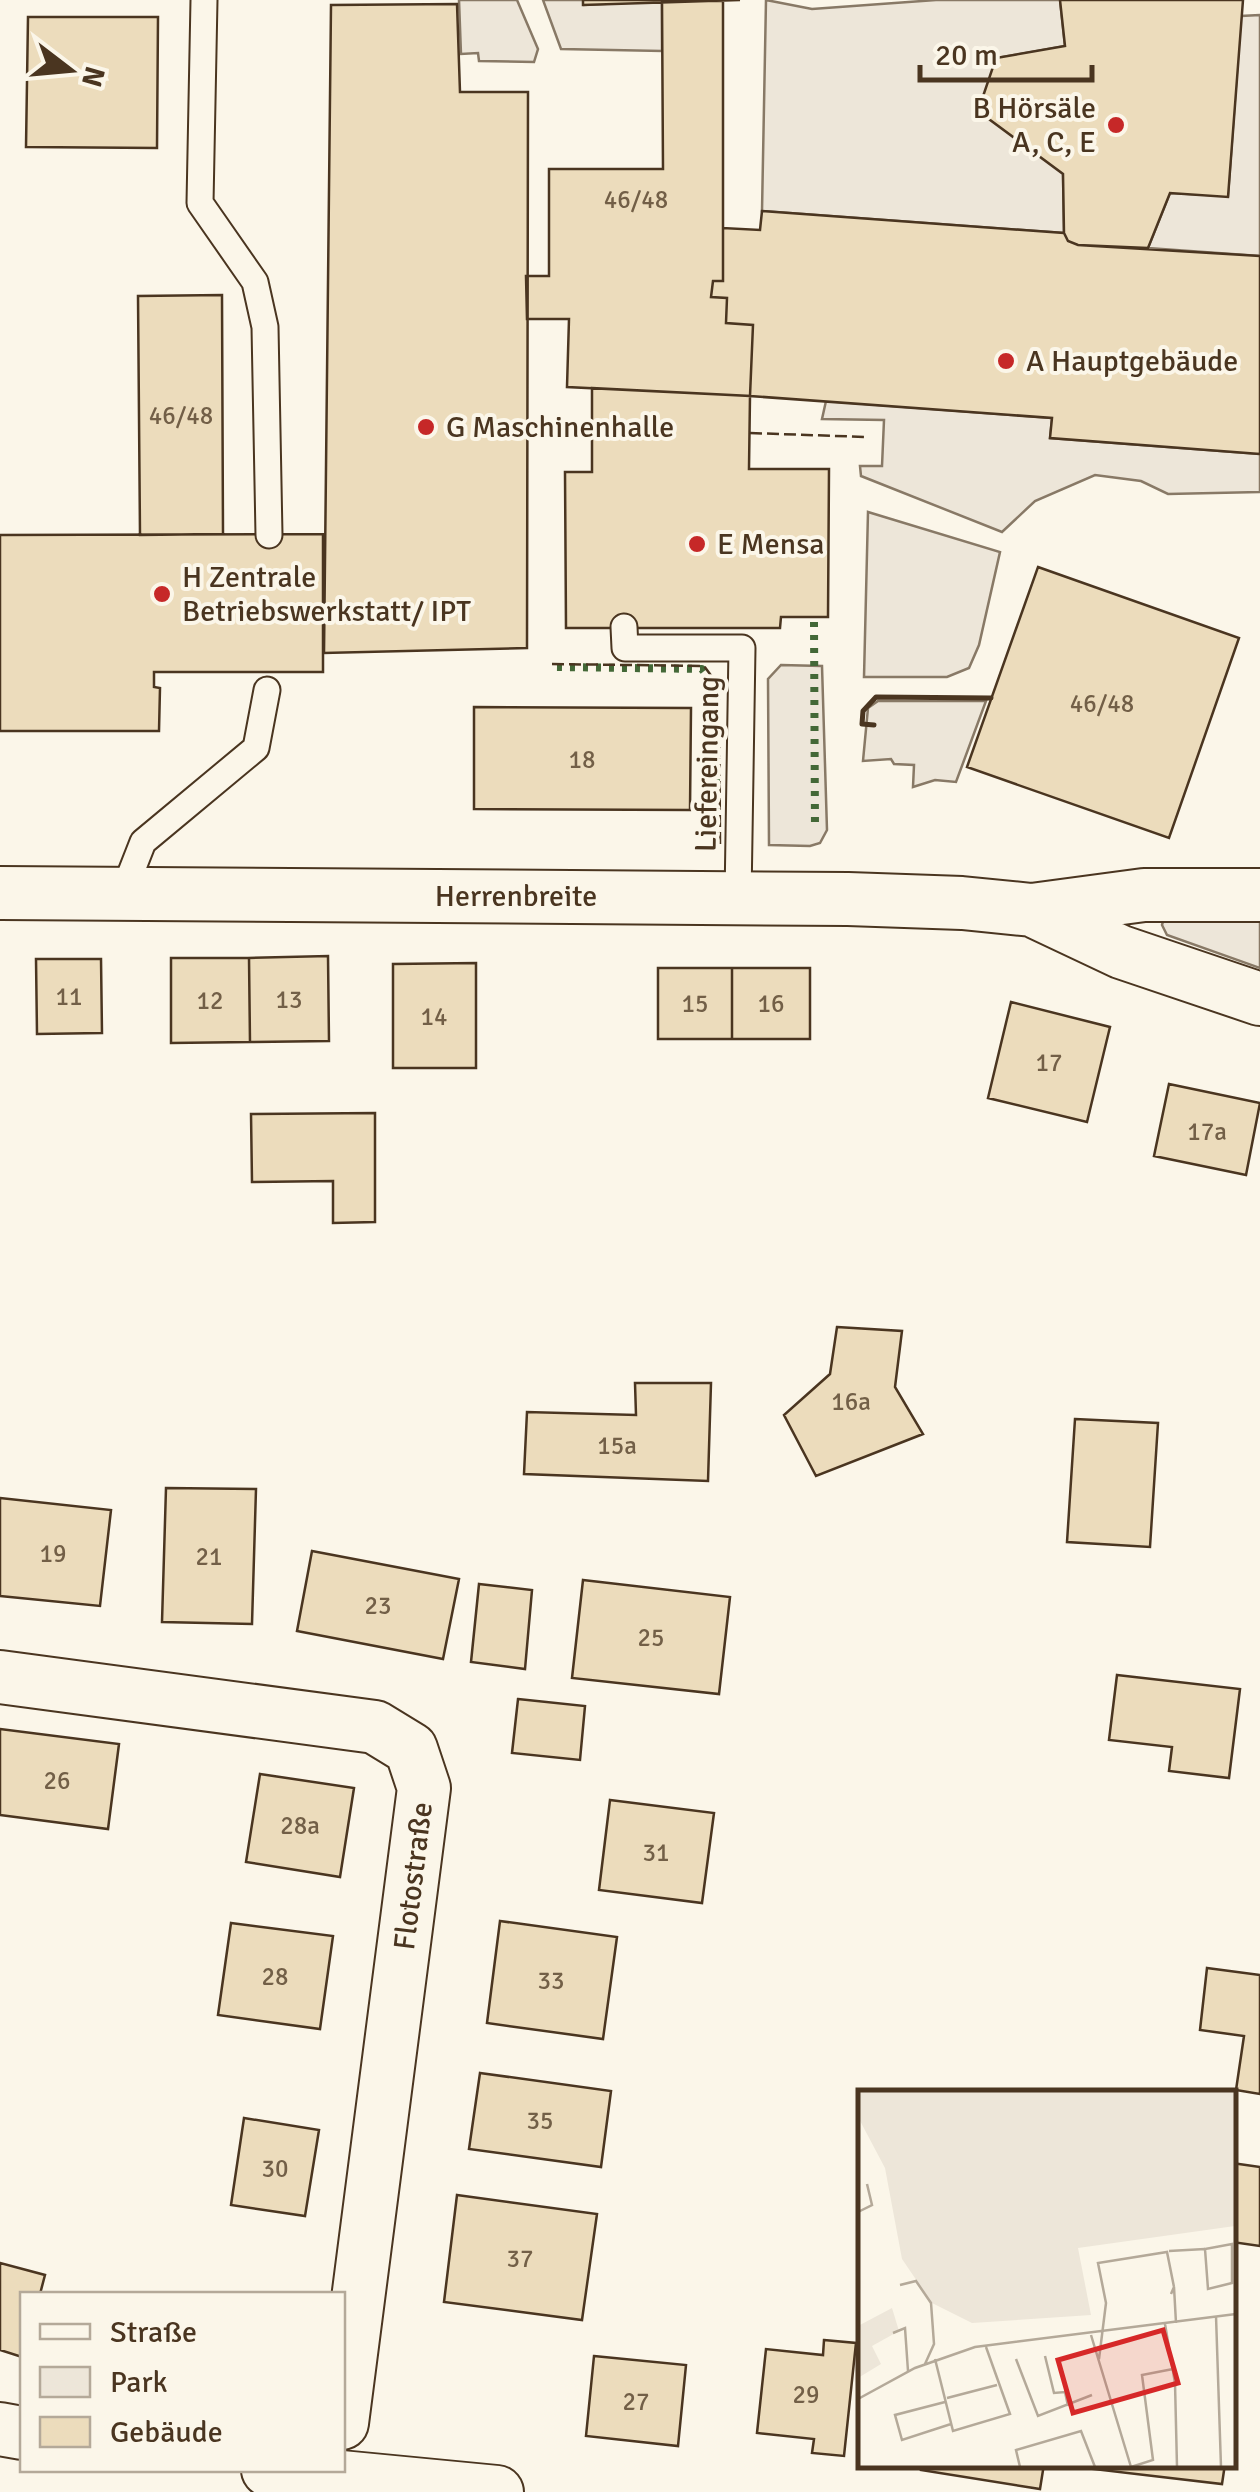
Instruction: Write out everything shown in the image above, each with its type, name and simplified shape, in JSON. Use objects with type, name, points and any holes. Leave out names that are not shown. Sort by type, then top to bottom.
[{"type":"street","name":"Herrenbreite","points":[[0,893],[738,898],[962,903],[1032,910],[1144,894],[1260,895]]},
{"type":"street","name":"Herrenbreite","points":[[1032,910],[1121,952],[1260,999]]},
{"type":"street","name":"Flotostraße","points":[[0,1677],[375,1727],[411,1748],[424,1788],[345,2400]]},
{"type":"street","points":[[302,2472],[497,2492]]},
{"type":"lane","points":[[204,0],[200,202],[255,282],[265,327],[269,535]]},
{"type":"lane","name":"Liefereingang","points":[[624,628],[624,648],[742,648],[738,898]]},
{"type":"lane","points":[[123,892],[143,842],[256,748],[267,690]]},
{"type":"green space","points":[[459,0],[517,0],[538,49],[534,62],[479,61],[478,53],[461,54]]},
{"type":"green space","points":[[543,0],[583,0],[584,5],[662,1],[662,51],[561,49]]},
{"type":"green space","points":[[766,0],[812,9],[936,0],[1060,0],[1065,46],[997,58],[1063,174],[1064,233],[762,211]]},
{"type":"green space","points":[[1260,15],[1260,256],[1148,248],[1170,193],[1228,196],[1241,16]]},
{"type":"green space","points":[[826,401],[1052,418],[1050,438],[1260,454],[1260,492],[1168,494],[1141,481],[1095,475],[1035,501],[1002,532],[861,476],[860,466],[882,466],[884,420],[822,419]]},
{"type":"green space","points":[[868,512],[1000,552],[979,645],[969,668],[947,677],[864,677]]},
{"type":"green space","points":[[781,665],[822,666],[827,830],[820,843],[810,846],[769,845],[768,679]]},
{"type":"green space","points":[[878,701],[986,701],[956,782],[935,780],[913,787],[914,765],[894,764],[891,759],[863,761],[868,708]]},
{"type":"green space","points":[[1260,905],[1260,968],[1167,935],[1162,925],[1165,915]]},
{"type":"building","points":[[583,0],[740,0],[583,5]]},
{"type":"building","name":"B Hörsäle A, C, E","points":[[1060,0],[1243,0],[1228,197],[1170,193],[1148,248],[1078,245],[1068,241],[1064,233],[1063,174],[978,111],[996,58],[1065,46]]},
{"type":"building","points":[[662,1],[723,1],[723,281],[713,281],[711,297],[727,298],[726,323],[753,325],[750,396],[567,387],[569,319],[527,319],[526,276],[549,276],[549,169],[663,169]]},
{"type":"building","name":"G Maschinenhalle","points":[[457,4],[460,92],[528,92],[527,648],[324,653],[331,5]]},
{"type":"building","points":[[28,17],[158,17],[157,148],[26,147]]},
{"type":"building","name":"A Hauptgebäude","points":[[762,211],[1064,233],[1068,241],[1078,245],[1260,256],[1260,454],[1050,438],[1052,418],[750,396],[753,325],[726,323],[727,298],[711,297],[713,281],[723,281],[723,228],[760,230]]},
{"type":"building","points":[[222,295],[223,534],[140,535],[138,296]]},
{"type":"building","name":"E Mensa","points":[[592,388],[750,396],[749,469],[829,469],[828,617],[781,617],[780,628],[566,628],[565,472],[592,472]]},
{"type":"building","name":"H Zentrale Betriebswerkstatt/ IPT","points":[[323,534],[323,672],[154,672],[154,687],[160,688],[159,731],[0,731],[0,535]]},
{"type":"building","points":[[1038,567],[1239,638],[1169,838],[967,767]]},
{"type":"building","points":[[474,707],[691,708],[690,810],[474,809]]},
{"type":"building","points":[[328,956],[329,1041],[250,1042],[249,958]]},
{"type":"building","points":[[171,958],[249,958],[250,1042],[171,1043]]},
{"type":"building","points":[[36,959],[101,959],[102,1033],[37,1034]]},
{"type":"building","points":[[476,963],[476,1068],[393,1068],[393,964]]},
{"type":"building","points":[[658,968],[732,968],[732,1039],[658,1039]]},
{"type":"building","points":[[732,968],[810,968],[810,1039],[732,1039]]},
{"type":"building","points":[[1011,1002],[1110,1027],[1087,1122],[988,1098]]},
{"type":"building","points":[[1169,1084],[1260,1103],[1246,1175],[1154,1156]]},
{"type":"building","points":[[375,1113],[375,1222],[333,1223],[333,1181],[252,1182],[251,1114]]},
{"type":"building","points":[[837,1327],[902,1331],[895,1387],[923,1434],[816,1476],[784,1415],[830,1374]]},
{"type":"building","points":[[635,1383],[711,1383],[708,1481],[524,1474],[527,1412],[636,1415]]},
{"type":"building","points":[[1075,1419],[1158,1423],[1150,1547],[1067,1542]]},
{"type":"building","points":[[166,1488],[256,1489],[252,1624],[162,1622]]},
{"type":"building","points":[[0,1498],[111,1510],[100,1606],[0,1596]]},
{"type":"building","points":[[312,1551],[459,1579],[443,1659],[297,1631]]},
{"type":"building","points":[[583,1580],[730,1597],[719,1694],[572,1678]]},
{"type":"building","points":[[479,1584],[532,1590],[525,1669],[471,1662]]},
{"type":"building","points":[[1117,1675],[1240,1689],[1229,1778],[1169,1771],[1172,1747],[1109,1740]]},
{"type":"building","points":[[518,1699],[585,1706],[580,1760],[512,1753]]},
{"type":"building","points":[[0,1729],[119,1744],[108,1829],[0,1815]]},
{"type":"building","points":[[260,1774],[354,1788],[340,1877],[246,1862]]},
{"type":"building","points":[[610,1800],[714,1813],[702,1903],[599,1890]]},
{"type":"building","points":[[500,1921],[617,1937],[603,2039],[487,2023]]},
{"type":"building","points":[[231,1923],[333,1936],[320,2029],[218,2015]]},
{"type":"building","points":[[1207,1968],[1260,1975],[1260,2094],[1236,2090],[1244,2036],[1200,2030]]},
{"type":"building","points":[[480,2073],[611,2091],[601,2167],[469,2149]]},
{"type":"building","points":[[244,2118],[319,2130],[305,2216],[231,2205]]},
{"type":"building","points":[[1235,2163],[1260,2167],[1260,2246],[1235,2242]]},
{"type":"building","points":[[457,2195],[597,2214],[582,2320],[444,2302]]},
{"type":"building","points":[[0,2263],[45,2275],[41,2292],[20,2292],[20,2356],[0,2350]]},
{"type":"building","points":[[824,2340],[856,2343],[844,2456],[812,2453],[814,2439],[757,2433],[766,2349],[823,2355]]},
{"type":"building","points":[[594,2356],[686,2365],[678,2446],[586,2436]]},
{"type":"building","points":[[922,2467],[1044,2467],[1040,2489],[921,2470]]},
{"type":"building","points":[[1093,2467],[1225,2467],[1222,2484]]},
{"type":"hedge","points":[[814,622],[815,829]]},
{"type":"hedge","points":[[557,667],[702,669],[716,687],[716,843]]},
{"type":"fence","points":[[750,433],[865,437]]},
{"type":"fence","points":[[552,664],[704,666],[719,686],[720,844]]},
{"type":"wall","points":[[874,725],[862,724],[863,711],[876,697],[991,698]]},
{"type":"place","name":"B Hörsäle A, C, E","points":[[1116,125]]},
{"type":"place","name":"A Hauptgebäude","points":[[1006,361]]},
{"type":"place","name":"G Maschinenhalle","points":[[426,427]]},
{"type":"place","name":"E Mensa","points":[[697,544]]},
{"type":"place","name":"H Zentrale Betriebswerkstatt/ IPT","points":[[162,594]]}]
